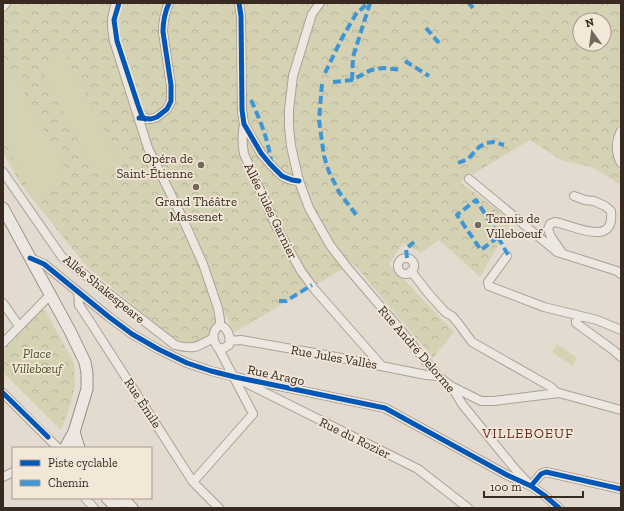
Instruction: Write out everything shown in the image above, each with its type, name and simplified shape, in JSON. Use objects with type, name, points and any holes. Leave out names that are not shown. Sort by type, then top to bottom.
[{"type":"main road","points":[[3,208],[70,331],[85,362],[87,389],[74,432],[66,447]]},
{"type":"main road","points":[[74,432],[80,447]]},
{"type":"main road","points":[[108,499],[117,508]]},
{"type":"main road","points":[[123,499],[132,508]]},
{"type":"street","points":[[3,7],[6,3]]},
{"type":"street","points":[[116,3],[111,28],[148,148],[203,264],[218,308],[220,325]]},
{"type":"street","points":[[139,118],[150,119],[157,117],[168,109],[171,101],[171,85],[163,32],[165,11],[169,3]]},
{"type":"street","points":[[239,3],[241,16],[242,110],[244,124],[261,153],[270,164],[282,176],[299,181]]},
{"type":"street","name":"Rue André Delorme","points":[[320,3],[312,14],[293,76],[289,127],[291,146],[299,181],[309,208],[330,245],[346,266],[438,376],[452,387],[462,404],[515,469],[531,486]]},
{"type":"street","name":"Allée Jules Garnier","points":[[244,124],[242,134],[244,154],[276,226],[301,271],[315,290],[380,365]]},
{"type":"street","points":[[621,131],[618,136],[617,148],[621,163]]},
{"type":"street","name":"Allée Shakespeare","points":[[3,172],[62,257],[130,311],[175,345],[197,347],[213,338]]},
{"type":"street","points":[[469,179],[557,252],[621,274]]},
{"type":"street","points":[[564,254],[551,237],[548,229],[550,224],[555,222],[596,233],[605,231],[610,226],[612,219],[611,211],[605,206],[594,201],[585,200],[574,196]]},
{"type":"street","points":[[507,256],[488,282],[489,286],[544,307],[598,320],[621,330]]},
{"type":"street","name":"Rue Arago","points":[[30,258],[44,264],[108,317],[132,334],[158,349],[211,371],[385,408],[531,486]]},
{"type":"street","points":[[411,271],[428,293],[446,312],[452,316],[472,342],[551,387],[557,393]]},
{"type":"street","name":"Rue Émile","points":[[78,292],[79,305],[193,482],[219,508]]},
{"type":"street","points":[[3,343],[50,295]]},
{"type":"street","points":[[3,303],[19,326]]},
{"type":"street","points":[[576,315],[576,323],[621,357]]},
{"type":"street","points":[[193,482],[253,414],[235,377],[216,346],[213,338],[216,328],[220,325]]},
{"type":"street","points":[[219,349],[229,345],[230,340],[229,334],[225,327],[220,325]]},
{"type":"street","name":"Rue Jules Vallès","points":[[230,340],[241,340],[438,376]]},
{"type":"street","name":"Rue du Rozier","points":[[235,377],[418,469],[468,508]]},
{"type":"street","points":[[452,387],[481,401],[494,401],[557,393],[581,398],[621,410]]},
{"type":"street","points":[[3,393],[57,447]]},
{"type":"street","points":[[559,508],[531,486],[541,474],[546,472],[621,489]]},
{"type":"street","points":[[3,478],[12,473]]},
{"type":"street","points":[[86,499],[94,508]]},
{"type":"green space","points":[[5,3],[621,3],[621,122],[611,139],[619,170],[621,172],[621,185],[592,167],[563,161],[530,140],[460,182],[512,221],[480,277],[439,240],[421,253],[403,243],[389,264],[454,332],[433,358],[353,263],[233,333],[227,317],[217,320],[214,329],[201,341],[196,343],[183,343],[173,338],[87,267],[20,183],[3,153],[3,7]]},
{"type":"green space","points":[[65,55],[119,158],[114,169],[103,174],[93,170],[41,67]]},
{"type":"green space","points":[[3,63],[12,69],[64,168],[62,183],[37,205],[3,138]]},
{"type":"green space","name":"Tennis de Villeboeuf","points":[[475,206],[495,235],[481,245],[461,216]]},
{"type":"green space","name":"Place Villebœuf","points":[[42,310],[45,310],[74,363],[75,383],[71,403],[62,428],[60,429],[3,372],[3,351]]},
{"type":"green space","points":[[557,344],[577,358],[572,366],[552,352]]},
{"type":"marked path","points":[[325,73],[342,38],[356,14],[368,3]]},
{"type":"marked path","points":[[352,80],[353,57],[370,3]]},
{"type":"marked path","points":[[469,3],[473,8]]},
{"type":"marked path","points":[[426,28],[439,43]]},
{"type":"marked path","points":[[405,61],[429,76]]},
{"type":"marked path","points":[[333,82],[352,80],[371,70],[383,68],[402,70]]},
{"type":"marked path","points":[[322,84],[319,120],[324,156],[329,172],[339,192],[357,216]]},
{"type":"marked path","points":[[251,100],[261,123],[271,163]]},
{"type":"marked path","points":[[458,163],[468,159],[479,147],[486,143],[494,142],[504,145]]},
{"type":"marked path","points":[[498,237],[481,250],[457,215],[476,200],[498,234],[498,237],[508,255]]},
{"type":"marked path","points":[[407,258],[406,249],[414,242]]},
{"type":"marked path","points":[[279,301],[286,301],[312,285]]},
{"type":"cycle path","points":[[119,3],[114,20],[117,41],[138,105],[142,116],[145,119]]},
{"type":"cycle path","points":[[139,118],[151,119],[157,117],[167,109],[171,101],[171,85],[163,32],[164,17],[169,3]]},
{"type":"cycle path","points":[[239,3],[241,16],[242,110],[244,124],[261,153],[270,164],[282,176],[299,181]]},
{"type":"cycle path","points":[[30,258],[44,264],[132,334],[187,363],[235,377],[385,408],[507,475],[531,486],[559,508]]},
{"type":"cycle path","points":[[3,393],[48,437]]},
{"type":"cycle path","points":[[531,486],[541,474],[546,472],[621,489]]},
{"type":"place","name":"Opéra de Saint-Étienne","points":[[201,165]]},
{"type":"place","name":"Grand Théâtre Massenet","points":[[196,187]]},
{"type":"place","name":"Tennis de Villeboeuf","points":[[478,225]]},
{"type":"district","name":"VILLEBOEUF","points":[[528,433]]}]
